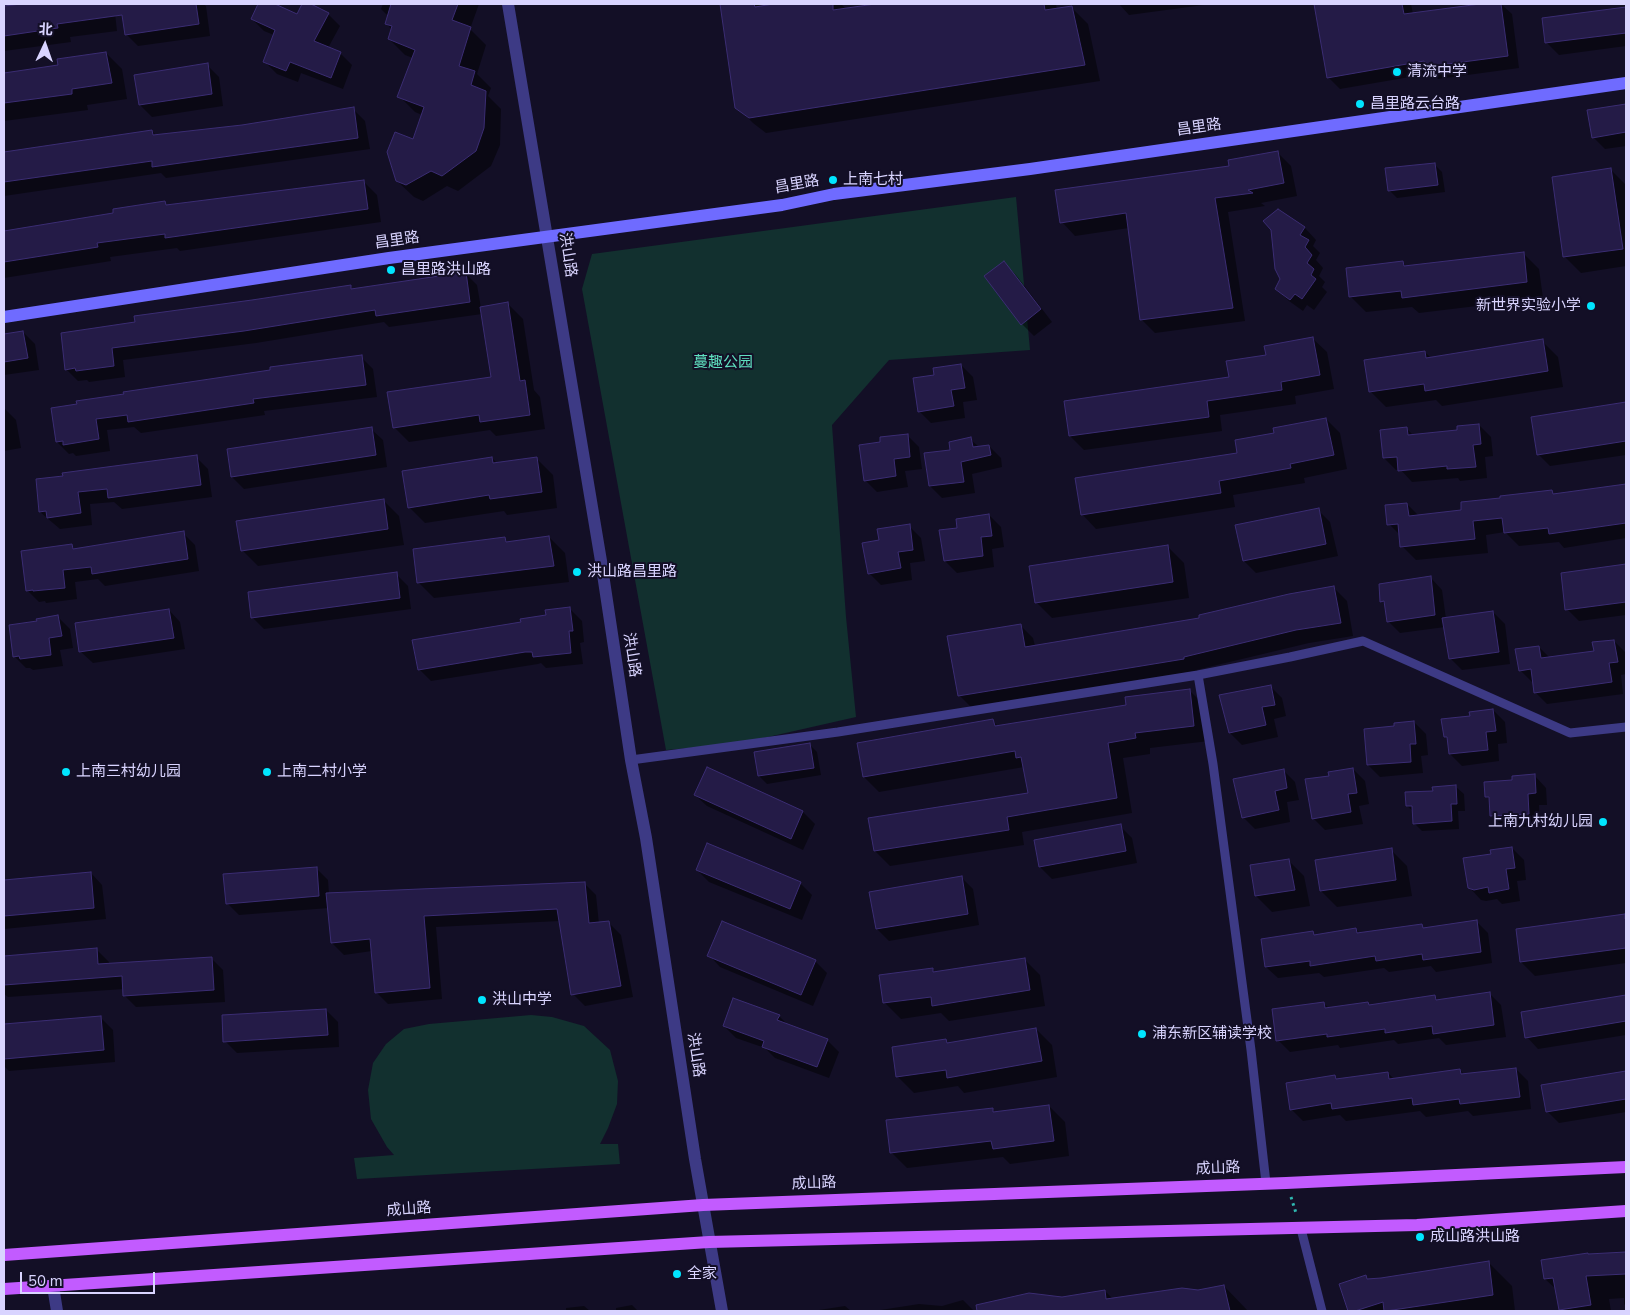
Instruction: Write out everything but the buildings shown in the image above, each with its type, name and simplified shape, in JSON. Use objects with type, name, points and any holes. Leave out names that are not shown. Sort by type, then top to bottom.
[{"type":"main road","name":"成山路","points":[[4,1255],[703,1205],[1286,1183],[1626,1167]]},
{"type":"main road","points":[[4,1289],[709,1242],[1417,1225],[1626,1211]]},
{"type":"street","name":"洪山路","points":[[508,4],[601,560],[695,1159],[722,1311]]},
{"type":"street","name":"昌里路","points":[[4,317],[390,258],[782,204],[834,194],[1030,169],[1626,83]]},
{"type":"street","points":[[53,1286],[57,1311]]},
{"type":"lane","points":[[631,760],[838,732],[1198,675],[1363,641],[1570,733],[1626,727]]},
{"type":"lane","points":[[1198,675],[1214,774],[1251,1050],[1266,1183]]},
{"type":"lane","points":[[1301,1228],[1322,1311]]},
{"type":"path","points":[[1286,1183],[1301,1228]]},
{"type":"green space","name":"蔓趣公园","points":[[1016,197],[1030,350],[889,360],[832,425],[846,617],[856,717],[737,744],[666,750],[582,289],[592,254]]},
{"type":"green space","points":[[531,1015],[552,1017],[584,1026],[610,1050],[618,1081],[617,1104],[600,1144],[618,1144],[620,1164],[357,1179],[354,1158],[394,1155],[387,1147],[371,1119],[368,1090],[373,1063],[386,1044],[404,1029],[429,1024]]},
{"type":"place","name":"清流中学","points":[[1397,72]]},
{"type":"place","name":"昌里路云台路","points":[[1360,104]]},
{"type":"place","name":"上南七村","points":[[833,180]]},
{"type":"place","name":"昌里路洪山路","points":[[391,270]]},
{"type":"place","name":"新世界实验小学","points":[[1591,306]]},
{"type":"place","name":"洪山路昌里路","points":[[577,572]]},
{"type":"place","name":"上南三村幼儿园","points":[[66,772]]},
{"type":"place","name":"上南二村小学","points":[[267,772]]},
{"type":"place","name":"上南九村幼儿园","points":[[1603,822]]},
{"type":"place","name":"洪山中学","points":[[482,1000]]},
{"type":"place","name":"浦东新区辅读学校","points":[[1142,1034]]},
{"type":"place","name":"成山路洪山路","points":[[1420,1237]]},
{"type":"place","name":"全家","points":[[677,1274]]}]
